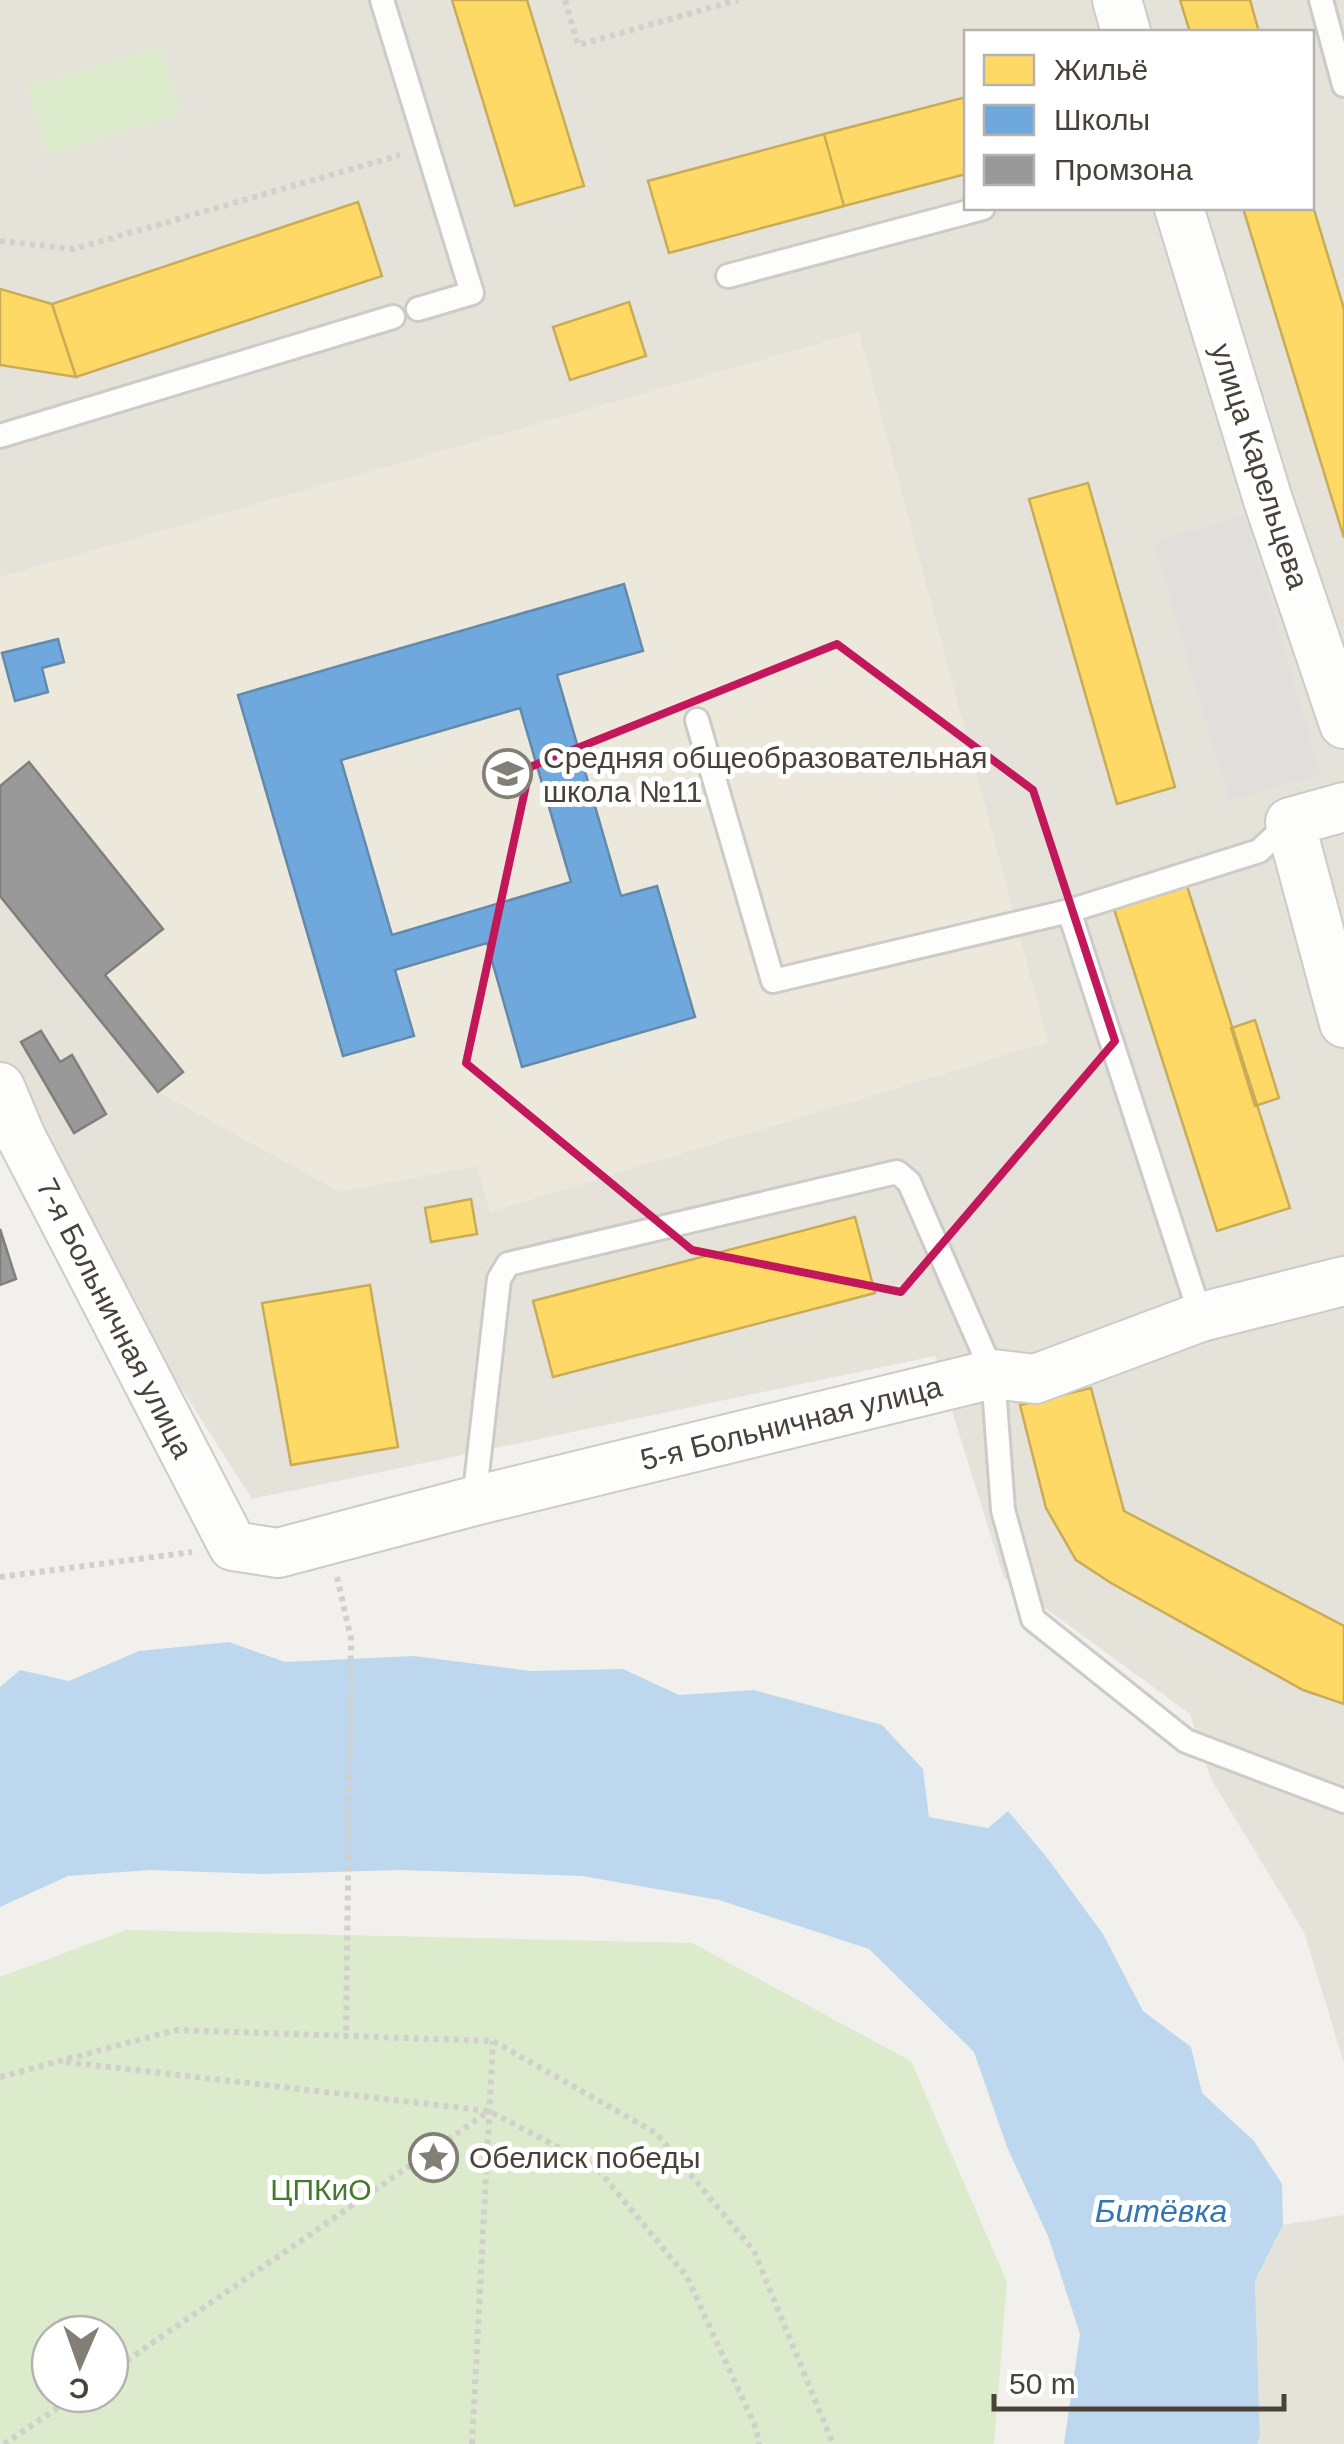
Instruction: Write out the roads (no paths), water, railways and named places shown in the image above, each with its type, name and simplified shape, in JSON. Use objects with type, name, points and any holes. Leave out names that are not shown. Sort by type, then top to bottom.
[{"type":"street","points":[[1116,0],[1125,30]]},
{"type":"street","name":"улица Карельцева","points":[[1181,210],[1268,500],[1344,724]]},
{"type":"street","points":[[1344,807],[1290,822],[1344,1022]]},
{"type":"street","name":"7-я Больничная улица","points":[[0,1087],[21,1137],[233,1546]]},
{"type":"street","name":"5-я Больничная улица","points":[[233,1546],[278,1553],[993,1374],[1035,1379],[1201,1317],[1344,1281]]},
{"type":"lane","points":[[382,0],[472,293],[418,309]]},
{"type":"lane","points":[[1321,0],[1344,85]]},
{"type":"lane","points":[[728,276],[976,210]]},
{"type":"lane","points":[[0,436],[393,317]]},
{"type":"lane","points":[[697,720],[772,981],[1069,911],[1259,851],[1290,822]]},
{"type":"lane","points":[[1069,911],[1201,1317]]},
{"type":"lane","points":[[474,1501],[499,1279],[508,1264],[896,1172],[909,1182],[993,1374],[1003,1510],[1033,1619],[1186,1741],[1344,1801]]},
{"type":"water","name":"Битёвка","points":[[229,1642],[285,1662],[414,1656],[531,1671],[623,1669],[679,1695],[754,1690],[882,1725],[923,1769],[929,1817],[988,1828],[1008,1811],[1103,1934],[1143,2011],[1191,2047],[1202,2093],[1254,2141],[1282,2184],[1283,2225],[1255,2281],[1260,2436],[1257,2444],[1064,2444],[1080,2334],[1048,2236],[1007,2147],[974,2052],[869,1949],[719,1900],[582,1876],[401,1870],[263,1874],[150,1870],[68,1876],[0,1907],[0,1687],[20,1670],[69,1681],[139,1651]]},
{"type":"place","name":"Средняя общеобразовательная школа №11","points":[[508,774]]},
{"type":"place","name":"Обелиск победы","points":[[434,2157]]},
{"type":"park label","name":"ЦПКиО","points":[[321,2189]]}]
